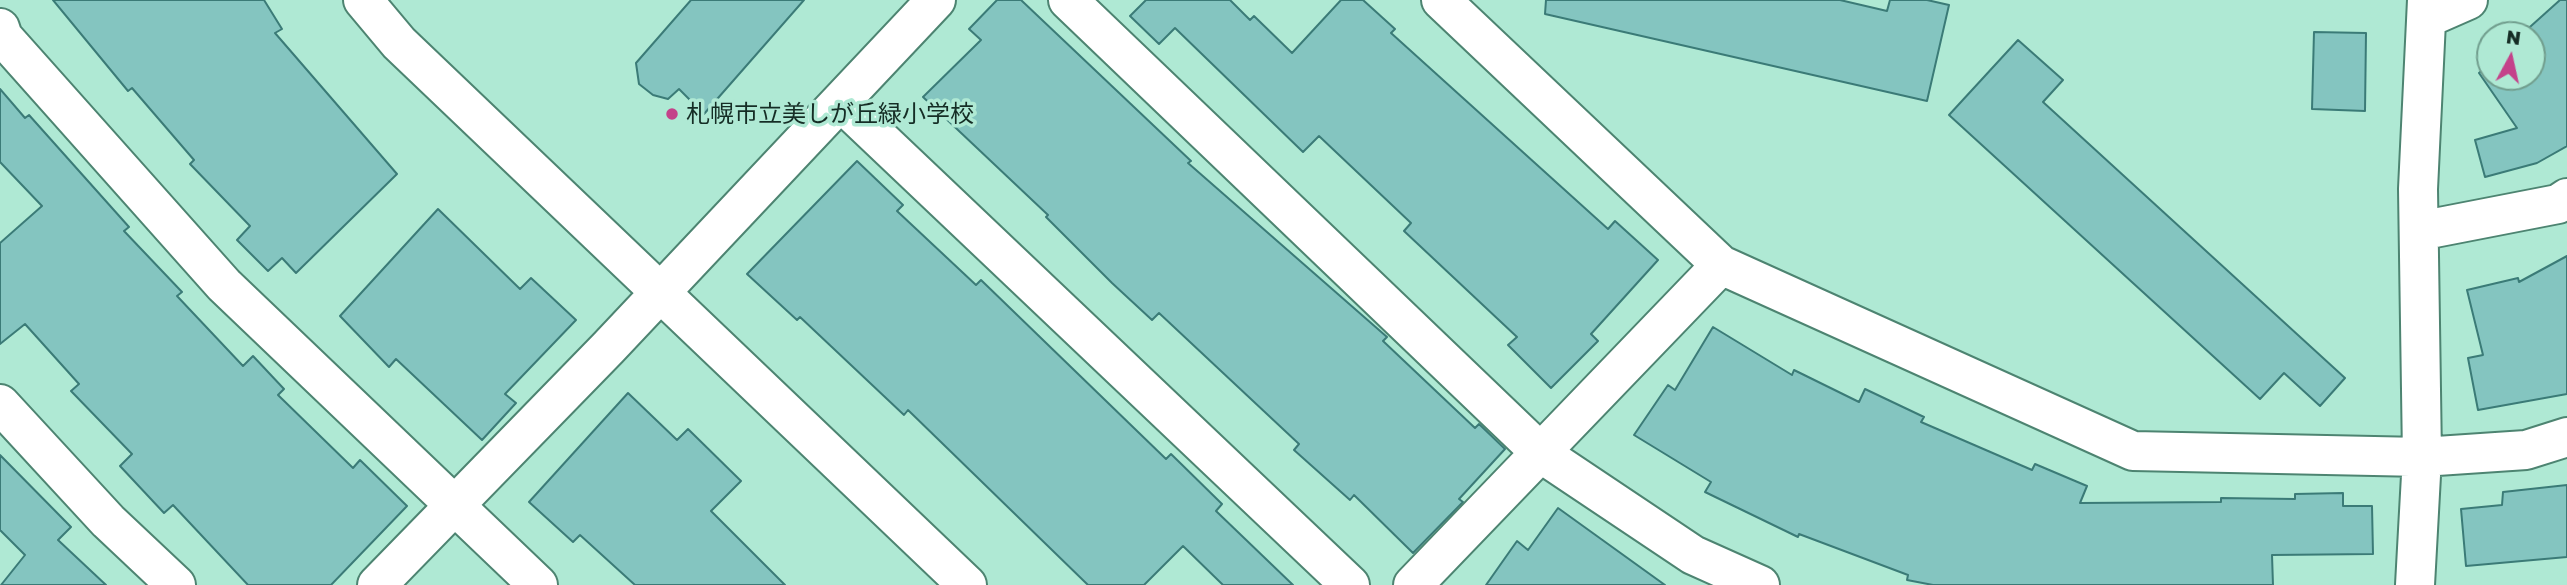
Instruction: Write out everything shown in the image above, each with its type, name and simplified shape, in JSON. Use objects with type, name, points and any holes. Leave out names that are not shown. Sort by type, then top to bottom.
[{"type":"street","points":[[363,0],[399,43],[657,293],[967,585]]},
{"type":"street","points":[[377,585],[608,348],[936,0]]},
{"type":"street","points":[[1068,0],[1542,454],[1693,555],[1760,585]]},
{"type":"street","points":[[1441,0],[1721,265],[2133,451],[2422,457],[2526,450],[2567,437]]},
{"type":"street","points":[[2415,585],[2422,457],[2418,231],[2427,9],[2468,0]]},
{"type":"street","points":[[0,28],[3,37],[224,285],[538,585]]},
{"type":"street","points":[[841,102],[1350,585]]},
{"type":"street","points":[[2418,231],[2558,204],[2567,198]]},
{"type":"street","points":[[1413,585],[1721,265]]},
{"type":"street","points":[[0,404],[108,522],[176,585]]},
{"type":"building","points":[[53,0],[264,0],[282,29],[275,33],[397,174],[296,273],[282,258],[268,271],[237,240],[250,226],[190,164],[194,160],[132,88],[128,91]]},
{"type":"building","points":[[691,0],[804,0],[704,114],[679,89],[668,99],[653,95],[639,84],[636,63]]},
{"type":"building","points":[[997,0],[1021,0],[1191,161],[1188,163],[1387,337],[1383,341],[1475,428],[1479,424],[1505,449],[1459,499],[1463,502],[1413,553],[1354,495],[1350,500],[1294,450],[1299,444],[1159,313],[1152,320],[1112,283],[1046,217],[1048,215],[923,97],[981,40],[969,29]]},
{"type":"building","points":[[1146,0],[1230,0],[1250,20],[1254,16],[1292,53],[1341,0],[1363,0],[1395,29],[1391,33],[1608,229],[1615,221],[1658,260],[1591,334],[1598,341],[1551,388],[1508,345],[1517,337],[1404,231],[1411,223],[1319,136],[1303,152],[1175,28],[1159,44],[1130,16]]},
{"type":"building","points":[[1546,0],[1840,0],[1887,11],[1890,0],[1927,0],[1949,5],[1927,101],[1545,14]]},
{"type":"building","points":[[2560,0],[2567,0],[2567,146],[2537,163],[2485,177],[2475,140],[2517,128],[2491,91],[2546,91],[2546,21],[2537,21]]},
{"type":"building","points":[[2314,32],[2366,33],[2365,111],[2312,109]]},
{"type":"building","points":[[2018,40],[2063,80],[2043,102],[2345,378],[2320,406],[2284,373],[2260,399],[1949,115]]},
{"type":"building","points":[[0,89],[25,118],[29,115],[129,227],[124,231],[182,292],[177,296],[243,366],[253,356],[284,389],[278,395],[353,468],[360,460],[407,506],[331,585],[248,585],[173,505],[164,513],[120,466],[132,454],[71,391],[79,384],[25,324],[0,344],[0,243],[42,206],[0,162]]},
{"type":"building","points":[[857,161],[903,205],[897,211],[976,285],[981,280],[1166,459],[1171,454],[1222,504],[1216,511],[1293,585],[1223,585],[1183,546],[1144,585],[1088,585],[908,410],[904,415],[800,317],[797,320],[747,274]]},
{"type":"building","points":[[438,209],[520,289],[531,278],[576,320],[505,394],[516,403],[482,440],[396,359],[389,367],[340,316]]},
{"type":"building","points":[[2567,256],[2567,394],[2478,410],[2468,358],[2483,355],[2467,290],[2518,278],[2519,282]]},
{"type":"building","points":[[1713,327],[1792,375],[1794,370],[1859,402],[1865,389],[1924,417],[1921,422],[2032,470],[2035,464],[2087,486],[2080,503],[2221,502],[2221,498],[2295,499],[2295,494],[2343,493],[2343,506],[2372,506],[2373,554],[2272,555],[2273,585],[1933,585],[1907,580],[1908,575],[1799,534],[1798,537],[1705,492],[1711,482],[1634,435],[1668,385],[1675,390]]},
{"type":"building","points":[[628,393],[677,440],[688,429],[741,481],[711,511],[785,585],[635,585],[580,535],[573,542],[529,502]]},
{"type":"building","points":[[0,455],[71,527],[58,540],[106,585],[1,585],[25,555],[0,530]]},
{"type":"building","points":[[2567,485],[2567,557],[2466,566],[2461,509],[2502,505],[2503,492]]},
{"type":"building","points":[[1558,508],[1665,585],[1486,585],[1517,541],[1528,550]]},
{"type":"place","name":"札幌市立美しが丘緑小学校","points":[[672,114]]}]
